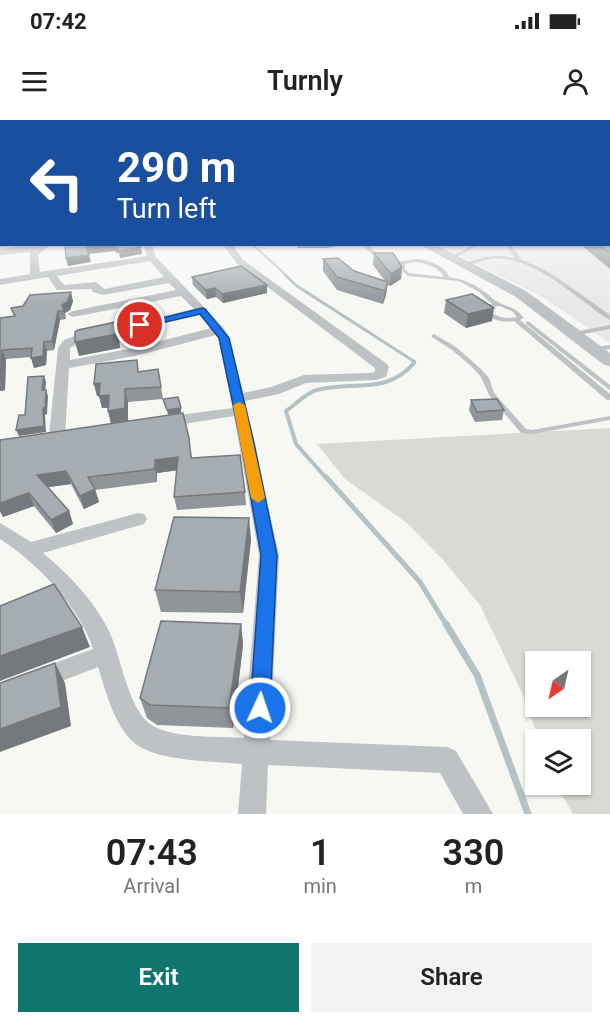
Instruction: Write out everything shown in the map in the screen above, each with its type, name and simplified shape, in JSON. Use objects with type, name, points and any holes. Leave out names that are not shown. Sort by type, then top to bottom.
[{"type":"street","points":[[0,252],[45,246]]},
{"type":"street","points":[[35,276],[33,254],[45,246]]},
{"type":"street","points":[[147,425],[239,404],[304,379],[371,377],[381,374],[382,367],[240,262],[228,246]]},
{"type":"street","points":[[427,246],[521,294],[610,361]]},
{"type":"street","points":[[0,282],[51,274],[150,251],[224,338],[269,555],[252,814]]},
{"type":"street","points":[[51,274],[61,288],[96,285],[97,290],[103,292],[178,286]]},
{"type":"street","points":[[73,314],[178,286]]},
{"type":"street","points":[[57,436],[64,348],[68,343],[77,339],[202,311]]},
{"type":"street","points":[[62,365],[135,351],[219,330]]},
{"type":"street","points":[[28,550],[138,519]]},
{"type":"street","points":[[0,530],[28,550],[60,593],[99,633],[122,704],[140,732],[167,745],[257,752],[447,760],[478,814]]},
{"type":"street","points":[[0,694],[106,654]]},
{"type":"lane","points":[[366,246],[374,255],[404,263],[415,260],[425,262],[445,272],[447,277]]},
{"type":"lane","points":[[447,258],[473,246]]},
{"type":"lane","points":[[509,246],[520,260]]},
{"type":"lane","points":[[464,265],[489,258],[520,260],[540,270],[610,318]]},
{"type":"lane","points":[[404,263],[402,269],[408,274],[460,280],[482,291],[496,304],[511,308],[519,319],[610,398]]},
{"type":"lane","points":[[496,304],[485,310],[489,315],[505,320],[519,319],[610,388]]},
{"type":"lane","points":[[574,334],[610,327]]},
{"type":"lane","points":[[434,336],[446,342],[485,377],[491,394],[524,430],[532,432],[610,418]]},
{"type":"lane","points":[[595,349],[610,347]]},
{"type":"shaded area","points":[[441,246],[609,246],[610,343],[544,298]]},
{"type":"shaded area","points":[[610,428],[610,814],[573,814],[562,795],[591,795],[591,729],[535,729],[531,717],[591,717],[591,651],[525,651],[525,701],[480,605],[443,560],[407,523],[345,479],[317,444]]},
{"type":"building","points":[[65,246],[94,246],[86,247],[89,255],[66,258]]},
{"type":"building","points":[[118,246],[141,247],[118,251]]},
{"type":"building","points":[[601,246],[610,246],[610,253]]},
{"type":"building","points":[[374,253],[393,253],[402,267],[391,274]]},
{"type":"building","points":[[338,258],[354,271],[388,282],[385,291],[337,277],[323,259]]},
{"type":"building","points":[[241,266],[267,285],[222,294],[215,288],[206,290],[192,277]]},
{"type":"building","points":[[71,292],[67,302],[62,305],[64,311],[58,311],[52,341],[44,342],[43,356],[31,358],[32,348],[2,350],[0,381],[0,318],[15,316],[11,308],[23,306],[30,295]]},
{"type":"building","points":[[472,294],[494,308],[468,314],[446,300]]},
{"type":"building","points":[[116,322],[117,334],[75,342],[75,332],[78,330]]},
{"type":"building","points":[[137,360],[138,372],[158,369],[161,387],[125,389],[125,408],[108,411],[109,395],[99,396],[100,383],[94,384],[96,364]]},
{"type":"building","points":[[44,376],[42,390],[46,390],[45,408],[43,408],[44,426],[16,430],[19,415],[25,415],[28,377]]},
{"type":"building","points":[[178,397],[181,408],[167,410],[163,399]]},
{"type":"building","points":[[497,399],[504,410],[477,412],[471,400]]},
{"type":"building","points":[[183,413],[191,458],[240,455],[245,492],[174,497],[178,457],[155,460],[155,469],[88,477],[95,489],[80,496],[66,471],[37,475],[69,511],[51,520],[29,493],[0,503],[0,440]]},
{"type":"building","points":[[174,517],[249,518],[240,592],[155,590]]},
{"type":"building","points":[[54,584],[82,627],[0,656],[0,606]]},
{"type":"building","points":[[161,621],[241,624],[229,708],[150,705],[140,698]]},
{"type":"building","points":[[55,663],[61,707],[0,729],[0,683]]},
{"type":"waterway","points":[[254,246],[287,276]]},
{"type":"waterway","points":[[285,275],[297,286],[415,362],[413,365]]},
{"type":"waterway","points":[[327,479],[296,444],[286,411],[313,391],[381,383],[404,373],[414,363]]},
{"type":"waterway","points":[[326,477],[420,582],[447,626]]},
{"type":"waterway","points":[[446,624],[477,675],[528,814]]},
{"type":"slow traffic","points":[[239,405],[258,498]]},
{"type":"route","points":[[140,325],[202,311],[224,338],[248,443],[269,555],[260,708]]}]
